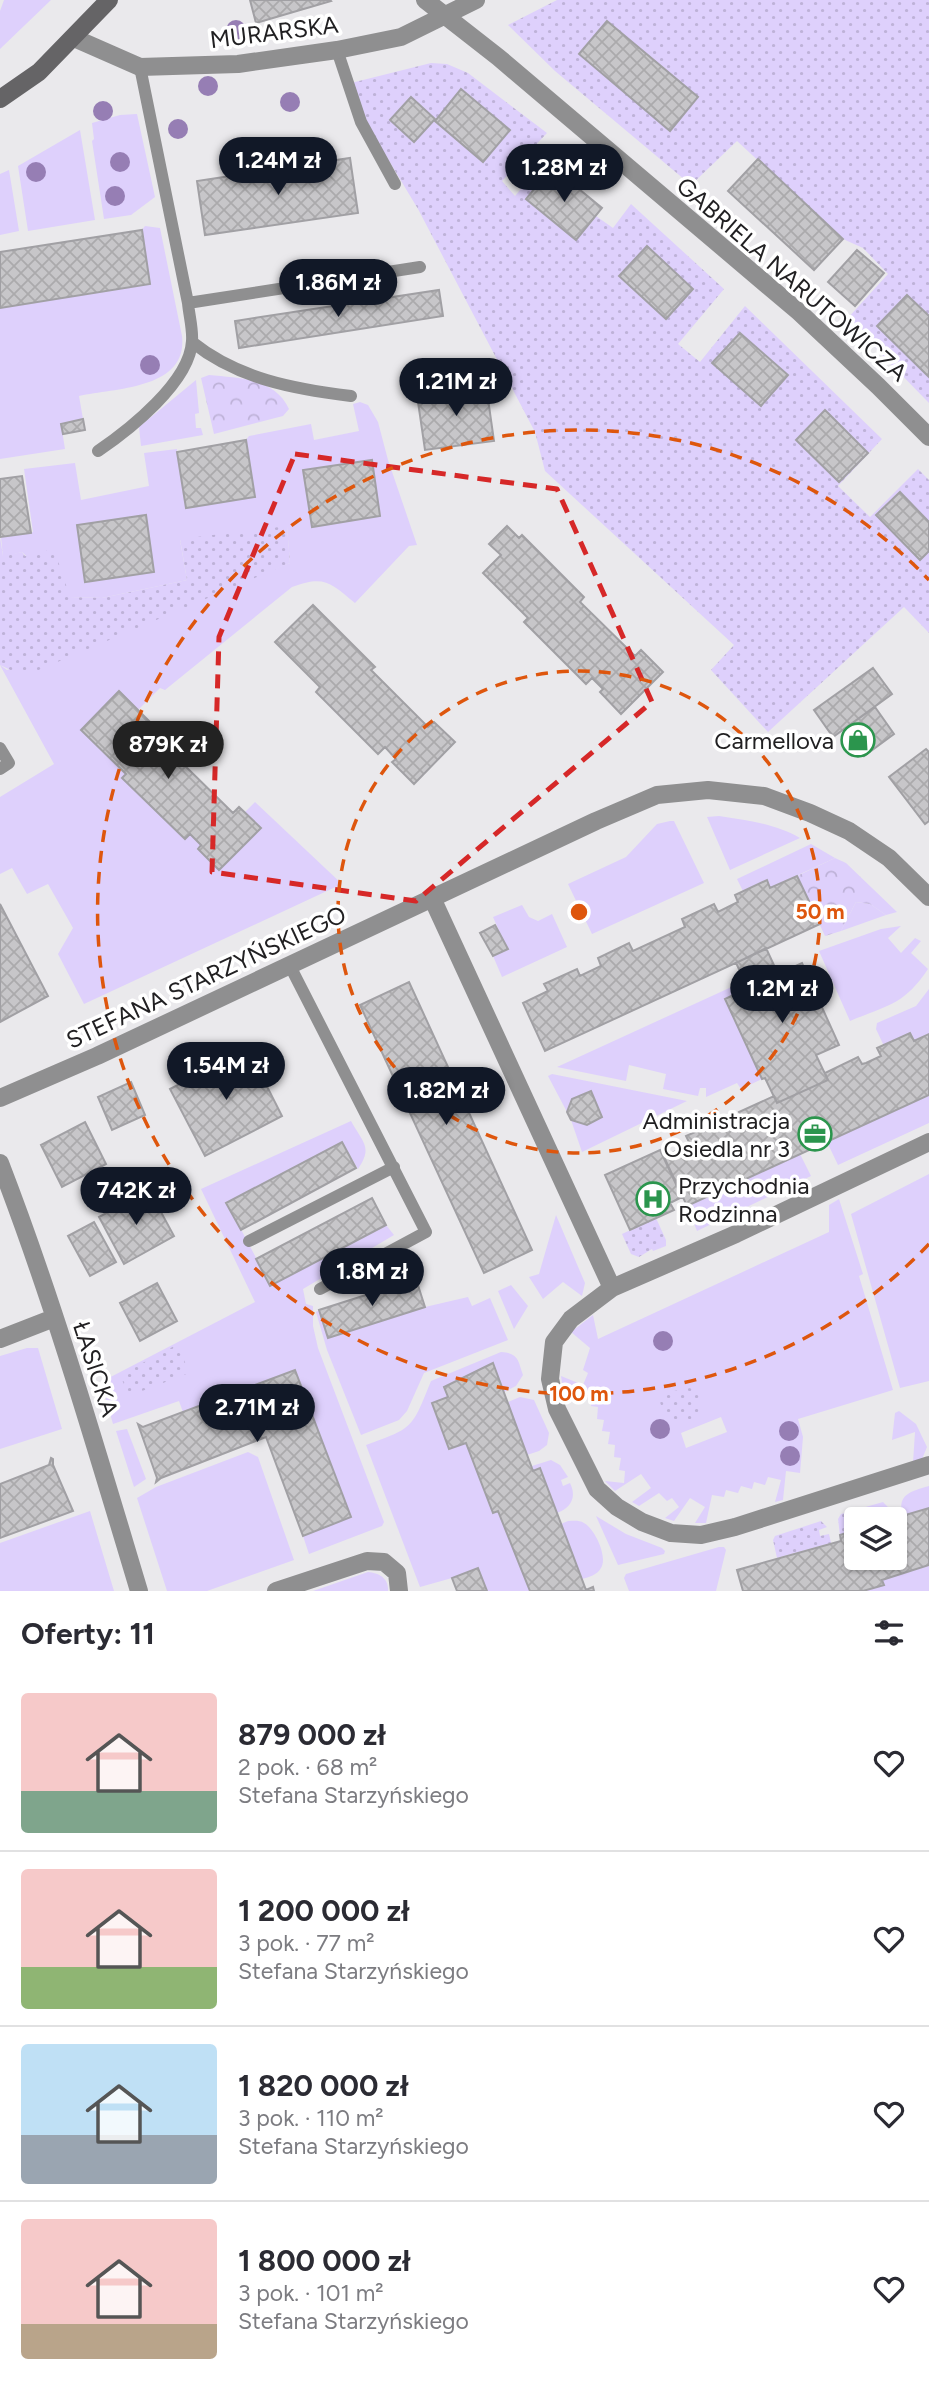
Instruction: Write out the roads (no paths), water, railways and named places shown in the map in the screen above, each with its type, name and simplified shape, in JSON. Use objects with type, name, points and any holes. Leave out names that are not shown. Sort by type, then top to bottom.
[{"type":"street","points":[[0,99],[39,72],[109,0]]},
{"type":"street","name":"GABRIELA NARUTOWICZA","points":[[425,0],[447,15],[799,312],[929,437]]},
{"type":"street","name":"MURARSKA","points":[[74,38],[140,67],[238,64],[337,50],[401,37],[476,0]]},
{"type":"street","name":"STEFANA STARZYŃSKIEGO","points":[[0,1098],[97,1056],[596,821],[657,796],[708,790],[764,796],[810,813],[849,831],[890,858],[929,897]]},
{"type":"street","points":[[432,898],[612,1288]]},
{"type":"street","points":[[929,1142],[736,1234],[612,1288],[571,1320],[554,1342],[550,1379],[557,1409],[597,1489],[617,1507],[642,1522],[671,1533],[701,1535],[758,1521],[929,1465]]},
{"type":"street","name":"ŁASICKA","points":[[0,1163],[54,1318],[139,1591]]},
{"type":"street","points":[[0,1339],[54,1318]]},
{"type":"street","points":[[276,1591],[367,1561],[384,1562],[397,1573],[399,1591]]},
{"type":"lane","points":[[337,50],[361,122],[395,184]]},
{"type":"lane","points":[[98,451],[127,432],[176,379],[186,364],[192,342],[188,303],[140,67]]},
{"type":"lane","points":[[188,303],[420,267]]},
{"type":"lane","points":[[192,342],[209,356],[266,381],[303,390],[351,396]]},
{"type":"lane","points":[[0,748],[9,763],[0,769]]},
{"type":"lane","points":[[290,966],[426,1232],[320,1289]]},
{"type":"lane","points":[[249,1241],[394,1167]]},
{"type":"place","name":"Carmellova","points":[[858,740]]},
{"type":"place","name":"Administracja Osiedla nr 3","points":[[815,1134]]},
{"type":"place","name":"Przychodnia Rodzinna","points":[[653,1199]]}]
